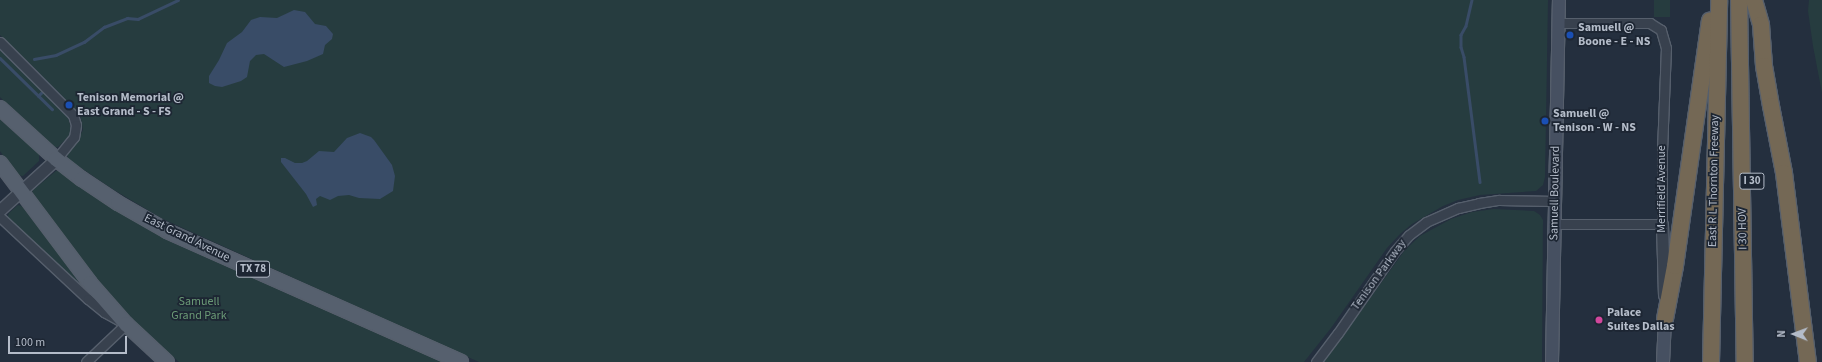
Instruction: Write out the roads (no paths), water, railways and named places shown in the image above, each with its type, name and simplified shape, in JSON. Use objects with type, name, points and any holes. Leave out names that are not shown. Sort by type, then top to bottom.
[{"type":"highway","points":[[1665,319],[1675,266],[1713,0]]},
{"type":"highway","name":"East R L Thornton Freeway","points":[[1711,362],[1719,0]]},
{"type":"highway","name":"I 30 HOV","points":[[1739,0],[1745,362]]},
{"type":"highway","name":"I 30","points":[[1750,0],[1755,362]]},
{"type":"highway","points":[[1754,0],[1761,25],[1768,92],[1784,173],[1808,362]]},
{"type":"main road","name":"Samuell Boulevard","points":[[1552,362],[1559,0]]},
{"type":"main road","name":"East Grand Avenue","points":[[0,108],[56,159],[118,202],[180,237],[442,358],[461,362]]},
{"type":"main road","points":[[0,163],[69,257],[126,324],[167,362]]},
{"type":"main road","name":"Merrifield Avenue","points":[[1663,362],[1665,319]]},
{"type":"street","name":"Merrifield Avenue","points":[[1558,23],[1650,23],[1661,30],[1666,48],[1662,151],[1662,224],[1665,319]]},
{"type":"street","points":[[0,42],[73,115],[76,125],[74,138],[56,159],[20,190],[0,210]]},
{"type":"street","name":"Tenison Parkway","points":[[1316,362],[1395,251],[1409,235],[1426,222],[1458,208],[1479,203],[1499,200],[1555,201]]},
{"type":"street","points":[[0,217],[88,299],[104,312],[126,324],[86,362]]},
{"type":"street","points":[[1554,224],[1662,224]]},
{"type":"water","points":[[294,10],[305,12],[315,24],[326,26],[333,34],[332,39],[325,45],[323,54],[307,61],[284,67],[264,54],[256,55],[250,61],[247,77],[241,81],[222,87],[209,83],[209,76],[227,43],[242,32],[251,20],[260,17],[277,18]]},
{"type":"water","points":[[360,133],[371,137],[374,140],[392,165],[395,176],[393,191],[380,199],[359,198],[349,195],[338,196],[330,200],[320,196],[316,199],[317,205],[313,207],[306,194],[281,162],[281,158],[285,158],[295,163],[302,163],[307,161],[319,151],[334,152],[347,138]]},
{"type":"waterway","points":[[34,59],[56,55],[84,42],[104,27],[127,18],[138,19],[178,0]]},
{"type":"waterway","points":[[1472,0],[1466,26],[1461,35],[1461,47],[1464,57],[1480,182]]},
{"type":"waterway","points":[[0,58],[52,109]]},
{"type":"waterway","points":[[38,96],[43,91]]},
{"type":"place","name":"Samuell @ Boone - E - NS","points":[[1570,35]]},
{"type":"place","name":"Tenison Memorial @ East Grand - S - FS","points":[[69,105]]},
{"type":"place","name":"Samuell @ Tenison - W - NS","points":[[1545,121]]},
{"type":"place","name":"Palace Suites Dallas","points":[[1599,320]]},
{"type":"park label","name":"Samuell Grand Park","points":[[199,309]]}]
